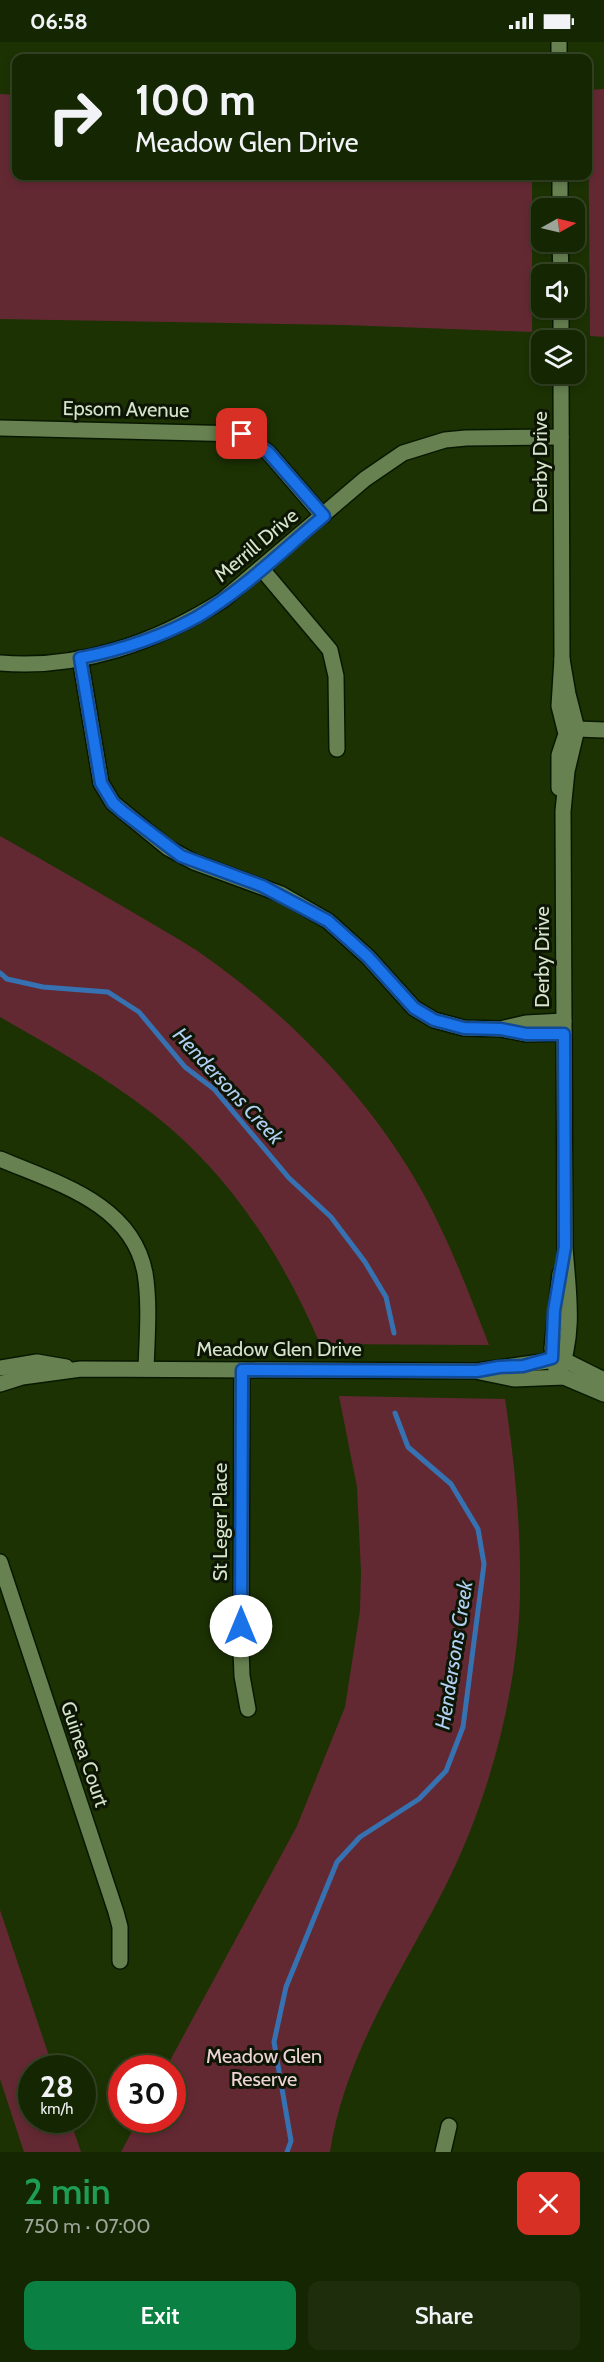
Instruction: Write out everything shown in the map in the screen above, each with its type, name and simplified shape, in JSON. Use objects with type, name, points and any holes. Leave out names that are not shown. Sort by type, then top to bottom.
[{"type":"street","points":[[560,180],[560,198]]},
{"type":"street","name":"Derby Drive","points":[[558,1376],[559,1359],[554,1311],[565,1247],[563,811],[573,734],[562,659],[561,384]]},
{"type":"street","name":"Epsom Avenue","points":[[0,428],[242,434],[268,452],[324,516]]},
{"type":"street","name":"Merrill Drive","points":[[0,663],[43,663],[80,658],[142,642],[181,625],[223,600],[386,464],[421,446],[466,438],[561,437]]},
{"type":"street","points":[[261,568],[330,650],[336,676],[337,749]]},
{"type":"street","points":[[80,658],[101,783],[113,803],[181,856],[262,886],[328,921],[356,945],[405,999],[434,1020],[464,1028],[501,1029],[526,1034],[564,1027]]},
{"type":"street","points":[[573,734],[604,730]]},
{"type":"street","points":[[573,734],[604,737]]},
{"type":"street","points":[[0,1159],[92,1200],[106,1209],[129,1234],[138,1251],[147,1289],[146,1370]]},
{"type":"street","points":[[559,1359],[604,1380]]},
{"type":"street","name":"Meadow Glen Drive","points":[[0,1384],[33,1375],[81,1369],[477,1371],[559,1359]]},
{"type":"street","name":"Meadow Glen Drive","points":[[0,1368],[37,1362],[81,1369]]},
{"type":"street","name":"St Leger Place","points":[[242,1370],[241,1649],[242,1676],[248,1709]]},
{"type":"street","name":"Meadow Glen Drive","points":[[477,1371],[513,1379],[558,1376],[604,1394]]},
{"type":"street","name":"Guinea Court","points":[[0,1562],[5,1584],[116,1912],[120,1927],[120,1961]]},
{"type":"street","points":[[443,2152],[449,2126]]},
{"type":"green space","points":[[604,89],[604,337],[590,336],[589,180],[592,180],[592,90]]},
{"type":"green space","points":[[0,94],[12,95],[12,180],[532,180],[531,332],[345,325],[0,319]]},
{"type":"green space","points":[[0,836],[196,950],[259,998],[318,1053],[371,1114],[415,1179],[446,1240],[489,1345],[320,1344],[271,1249],[251,1218],[206,1163],[180,1137],[117,1087],[0,1017]]},
{"type":"green space","name":"Meadow Glen Reserve","points":[[339,1396],[505,1399],[517,1496],[520,1594],[514,1668],[488,1782],[461,1853],[445,1887],[361,2048],[337,2116],[330,2152],[121,2152],[131,2133],[186,2133],[186,2055],[173,2055],[297,1826],[345,1707],[360,1611],[361,1572],[357,1487]]},
{"type":"green space","points":[[0,1910],[49,2055],[18,2055],[18,2133],[74,2133],[81,2152],[24,2152],[0,2079]]},
{"type":"waterway","name":"Hendersons Creek","points":[[0,973],[7,979],[43,987],[108,992],[139,1012],[185,1067],[214,1089],[289,1178],[331,1217],[365,1262],[386,1297],[394,1333]]},
{"type":"waterway","name":"Hendersons Creek","points":[[287,2152],[291,2141],[274,2042],[286,1987],[337,1862],[360,1837],[419,1799],[446,1771],[463,1727],[484,1564],[478,1529],[451,1484],[408,1447],[395,1413]]},
{"type":"route","points":[[241,1626],[242,1370],[477,1371],[529,1365],[552,1358],[554,1311],[565,1247],[564,1034],[526,1034],[501,1029],[464,1028],[434,1020],[414,1008],[368,957],[328,921],[281,894],[181,856],[113,803],[101,783],[80,658],[112,652],[142,642],[197,617],[223,600],[324,516],[268,452],[242,434]]}]
